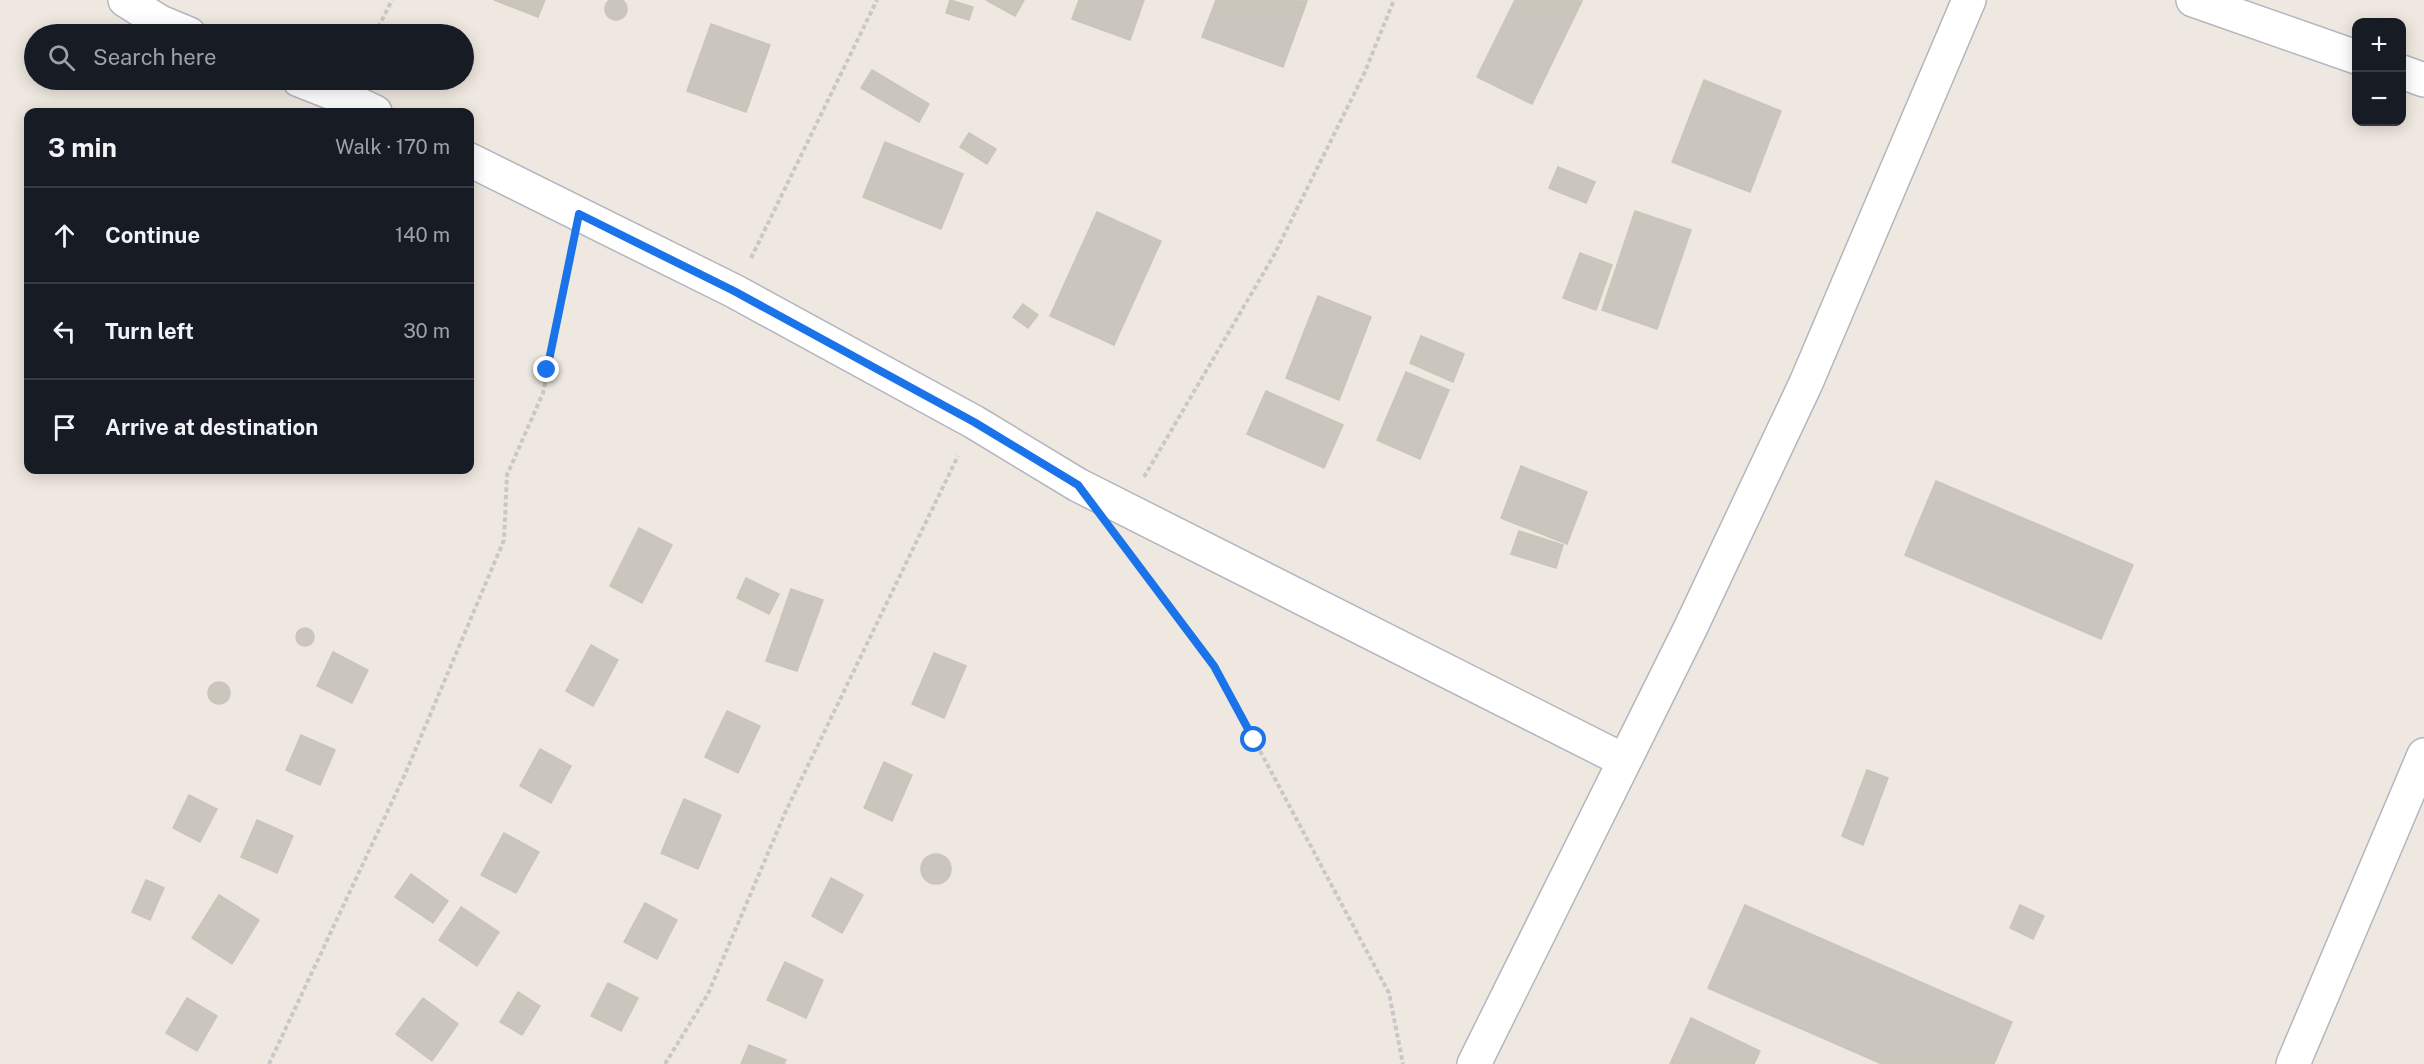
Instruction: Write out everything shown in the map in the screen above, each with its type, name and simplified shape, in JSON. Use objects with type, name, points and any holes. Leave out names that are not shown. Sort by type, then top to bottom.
[{"type":"street","points":[[125,0],[165,24]]},
{"type":"street","points":[[1474,1064],[1690,629],[1806,383],[1969,0]]},
{"type":"street","points":[[2193,0],[2352,56]]},
{"type":"street","points":[[2406,73],[2424,80]]},
{"type":"street","points":[[325,90],[366,108]]},
{"type":"street","points":[[474,162],[734,291],[974,422],[1078,485],[1623,760]]},
{"type":"street","points":[[2294,1064],[2424,755]]},
{"type":"path","points":[[380,24],[392,0]]},
{"type":"path","points":[[734,291],[878,0]]},
{"type":"path","points":[[1125,509],[1274,255],[1364,74],[1394,0]]},
{"type":"path","points":[[269,1064],[406,772],[504,540],[507,475],[543,393],[579,214]]},
{"type":"path","points":[[665,1064],[708,993],[785,813],[974,422]]},
{"type":"path","points":[[1128,551],[1214,666],[1269,767],[1389,993],[1403,1064]]},
{"type":"building","points":[[620,-1],[626,5],[624,17],[616,20],[608,17],[605,9],[608,1]]},
{"type":"building","points":[[494,0],[545,0],[538,17]]},
{"type":"building","points":[[950,0],[973,7],[969,20],[946,13]]},
{"type":"building","points":[[986,0],[1024,0],[1015,16]]},
{"type":"building","points":[[1079,0],[1144,0],[1130,40],[1072,19]]},
{"type":"building","points":[[1216,0],[1307,1],[1283,67],[1202,37]]},
{"type":"building","points":[[1515,0],[1582,1],[1532,104],[1477,77]]},
{"type":"building","points":[[711,24],[770,45],[746,112],[687,91]]},
{"type":"building","points":[[872,70],[929,104],[919,122],[861,88]]},
{"type":"building","points":[[1704,80],[1781,111],[1750,192],[1672,162]]},
{"type":"building","points":[[969,133],[996,149],[987,164],[960,147]]},
{"type":"building","points":[[885,142],[963,174],[941,229],[863,197]]},
{"type":"building","points":[[1558,167],[1595,182],[1586,203],[1549,188]]},
{"type":"building","points":[[1635,211],[1691,230],[1657,329],[1602,310]]},
{"type":"building","points":[[1097,212],[1161,241],[1114,345],[1050,316]]},
{"type":"building","points":[[1580,253],[1612,265],[1596,310],[1563,298]]},
{"type":"building","points":[[1318,296],[1371,317],[1339,400],[1286,378]]},
{"type":"building","points":[[1023,304],[1038,315],[1028,328],[1013,317]]},
{"type":"building","points":[[1421,336],[1464,354],[1453,382],[1410,363]]},
{"type":"building","points":[[1406,372],[1449,390],[1420,459],[1377,440]]},
{"type":"building","points":[[1266,391],[1343,425],[1324,468],[1247,434]]},
{"type":"building","points":[[1521,466],[1587,492],[1567,544],[1501,518]]},
{"type":"building","points":[[1936,481],[2133,565],[2101,639],[1905,555]]},
{"type":"building","points":[[639,528],[672,545],[642,603],[610,586]]},
{"type":"building","points":[[1519,531],[1563,545],[1556,568],[1511,554]]},
{"type":"building","points":[[746,578],[779,594],[769,614],[737,598]]},
{"type":"building","points":[[791,589],[823,600],[797,671],[766,661]]},
{"type":"building","points":[[305,628],[311,631],[314,637],[311,643],[305,646],[299,643],[296,637],[299,631]]},
{"type":"building","points":[[591,645],[618,660],[593,706],[566,691]]},
{"type":"building","points":[[333,652],[368,670],[352,703],[317,686]]},
{"type":"building","points":[[934,653],[966,666],[944,718],[912,704]]},
{"type":"building","points":[[219,682],[227,685],[230,693],[227,701],[219,704],[211,701],[208,693],[211,685]]},
{"type":"building","points":[[727,711],[760,726],[738,773],[705,757]]},
{"type":"building","points":[[301,735],[335,750],[320,785],[286,770]]},
{"type":"building","points":[[540,749],[571,766],[551,803],[520,786]]},
{"type":"building","points":[[884,762],[912,775],[892,821],[864,808]]},
{"type":"building","points":[[1867,770],[1888,778],[1863,845],[1842,836]]},
{"type":"building","points":[[189,795],[217,809],[200,842],[173,828]]},
{"type":"building","points":[[684,799],[721,815],[698,869],[661,853]]},
{"type":"building","points":[[257,820],[293,836],[277,873],[241,857]]},
{"type":"building","points":[[504,833],[539,852],[516,893],[481,875]]},
{"type":"building","points":[[936,854],[942,855],[950,863],[950,875],[942,883],[936,884],[930,883],[922,875],[921,869],[922,863],[930,855]]},
{"type":"building","points":[[411,874],[448,901],[433,923],[395,897]]},
{"type":"building","points":[[831,878],[863,895],[842,933],[812,916]]},
{"type":"building","points":[[146,880],[164,888],[150,920],[132,912]]},
{"type":"building","points":[[219,895],[259,920],[232,964],[192,938]]},
{"type":"building","points":[[645,903],[677,920],[657,959],[624,942]]},
{"type":"building","points":[[1745,905],[2012,1022],[1994,1064],[1882,1064],[1708,988]]},
{"type":"building","points":[[2020,905],[2044,916],[2033,939],[2010,928]]},
{"type":"building","points":[[461,907],[499,932],[477,966],[439,940]]},
{"type":"building","points":[[785,962],[823,980],[806,1018],[767,1000]]},
{"type":"building","points":[[608,983],[638,998],[621,1031],[591,1016]]},
{"type":"building","points":[[518,992],[540,1006],[522,1035],[500,1022]]},
{"type":"building","points":[[187,998],[217,1016],[197,1051],[166,1033]]},
{"type":"building","points":[[423,998],[458,1024],[432,1061],[396,1034]]},
{"type":"building","points":[[1691,1018],[1760,1051],[1754,1064],[1670,1064]]},
{"type":"building","points":[[749,1045],[786,1060],[784,1064],[741,1064]]},
{"type":"route","points":[[547,370],[579,214],[734,291],[974,422],[1078,485],[1214,666],[1254,740]]}]
